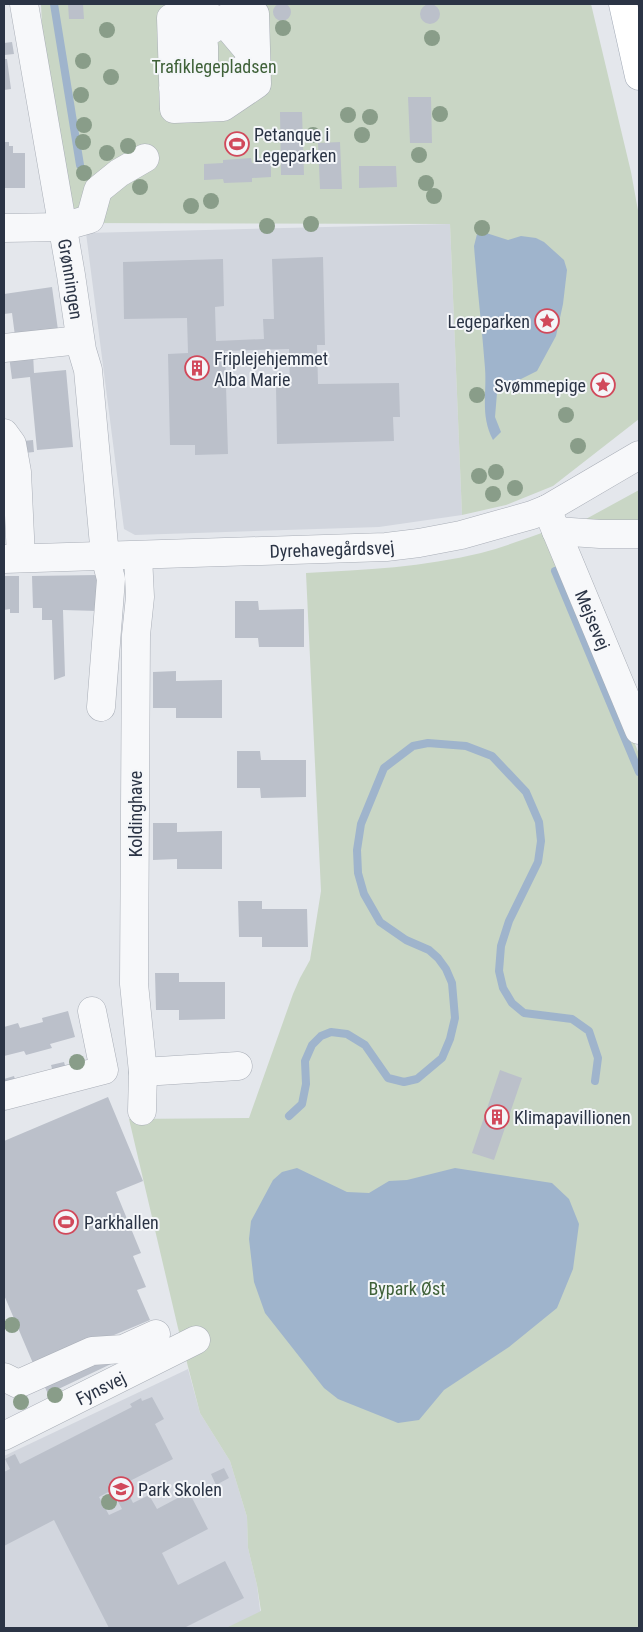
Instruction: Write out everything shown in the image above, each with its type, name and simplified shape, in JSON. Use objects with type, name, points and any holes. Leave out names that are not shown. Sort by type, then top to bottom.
[{"type":"main road","points":[[623,4],[639,76]]},
{"type":"street","name":"Grønningen","points":[[24,4],[80,340],[88,370],[105,556],[111,579],[101,707]]},
{"type":"street","points":[[183,28],[212,30],[223,21]]},
{"type":"street","points":[[183,28],[173,88],[208,94],[256,60],[223,21]]},
{"type":"street","points":[[208,94],[223,21]]},
{"type":"street","points":[[183,28],[187,46],[204,46],[204,60],[188,60],[187,75],[204,75],[208,94]]},
{"type":"street","points":[[4,228],[62,227],[90,219],[98,190],[119,173],[145,158]]},
{"type":"street","points":[[4,348],[80,340]]},
{"type":"street","points":[[4,433],[12,444],[17,472],[12,558]]},
{"type":"street","name":"Dyrehavegårdsvej","points":[[12,558],[138,556],[386,547],[419,543],[510,522],[552,520],[639,455]]},
{"type":"street","points":[[552,520],[600,534],[639,534]]},
{"type":"street","name":"Mejsevej","points":[[552,520],[639,730]]},
{"type":"street","name":"Koldinghave","points":[[138,556],[140,597],[136,635],[134,984],[143,1072],[142,1111]]},
{"type":"street","points":[[4,1096],[104,1070],[92,1011]]},
{"type":"street","points":[[143,1072],[238,1066]]},
{"type":"street","points":[[4,1377],[18,1384],[92,1351],[123,1349],[156,1334]]},
{"type":"street","name":"Fynsvej","points":[[4,1436],[196,1340]]},
{"type":"shaded area","points":[[450,224],[462,515],[379,527],[135,535],[124,529],[86,233]]},
{"type":"shaded area","name":"Park Skolen","points":[[188,1369],[200,1413],[230,1461],[247,1517],[248,1548],[257,1585],[260,1610],[270,1628],[4,1628],[4,1456]]},
{"type":"green space","name":"Legeparken","points":[[41,4],[591,4],[631,172],[639,216],[639,419],[553,486],[506,505],[462,515],[450,224],[75,223],[42,27]]},
{"type":"green space","points":[[639,490],[639,524],[575,525]]},
{"type":"green space","name":"Bypark Øst","points":[[550,530],[639,754],[639,1628],[226,1628],[261,1611],[248,1548],[247,1517],[230,1461],[200,1413],[129,1119],[249,1118],[293,994],[310,960],[321,891],[306,573],[438,562],[490,551]]},
{"type":"water","points":[[480,231],[508,240],[521,236],[536,238],[544,242],[564,260],[567,270],[563,304],[556,336],[537,371],[517,381],[503,381],[500,385],[497,393],[495,417],[501,432],[493,440],[485,413],[485,368],[474,246],[477,234]]},
{"type":"water","points":[[297,1168],[347,1192],[369,1193],[389,1181],[407,1180],[455,1168],[552,1183],[569,1199],[579,1224],[573,1269],[557,1308],[509,1347],[444,1390],[419,1420],[398,1423],[338,1399],[324,1388],[265,1313],[254,1282],[249,1239],[251,1221],[273,1180],[282,1172]]},
{"type":"building","points":[[282,3],[288,6],[291,12],[288,18],[282,21],[276,18],[273,12],[276,6]]},
{"type":"building","points":[[68,4],[83,4],[84,19],[69,19]]},
{"type":"building","points":[[430,4],[437,7],[440,14],[437,21],[430,24],[423,21],[420,14],[423,7]]},
{"type":"building","points":[[12,42],[14,54],[4,55],[4,43]]},
{"type":"building","points":[[4,59],[7,59],[11,89],[4,90]]},
{"type":"building","points":[[408,97],[431,97],[432,143],[410,143]]},
{"type":"building","points":[[280,112],[302,112],[304,175],[281,175]]},
{"type":"building","points":[[4,142],[9,142],[9,146],[13,146],[13,153],[25,153],[25,188],[4,188]]},
{"type":"building","points":[[340,142],[342,189],[320,189],[318,143]]},
{"type":"building","points":[[251,158],[252,163],[271,162],[271,177],[252,178],[252,182],[224,183],[223,179],[204,180],[204,164],[223,163],[223,160]]},
{"type":"building","points":[[359,166],[396,166],[397,187],[359,188]]},
{"type":"building","name":"Friplejehjemmet Alba Marie","points":[[323,257],[325,345],[317,345],[318,384],[399,383],[400,417],[393,417],[394,441],[277,444],[276,386],[290,386],[289,349],[225,351],[228,454],[195,455],[195,445],[170,445],[168,354],[188,353],[187,318],[124,319],[123,262],[223,259],[224,306],[215,307],[216,341],[264,339],[263,319],[274,319],[272,259]]},
{"type":"building","points":[[52,287],[58,330],[15,336],[12,313],[4,314],[4,294]]},
{"type":"building","points":[[33,353],[34,373],[66,370],[73,447],[37,450],[30,377],[12,379],[9,356]]},
{"type":"building","points":[[33,440],[34,452],[24,453],[23,441]]},
{"type":"building","points":[[97,575],[98,611],[63,610],[65,676],[54,680],[52,620],[42,620],[42,608],[33,608],[32,576]]},
{"type":"building","points":[[4,576],[19,576],[19,613],[10,613],[10,609],[4,610]]},
{"type":"building","points":[[235,601],[258,601],[259,610],[304,609],[304,647],[259,647],[258,638],[235,638]]},
{"type":"building","points":[[176,671],[176,681],[222,680],[222,718],[176,718],[176,708],[153,708],[153,672]]},
{"type":"building","points":[[237,751],[260,751],[261,760],[306,760],[306,797],[261,798],[260,788],[237,788]]},
{"type":"building","points":[[153,823],[177,823],[177,832],[222,831],[222,869],[177,869],[177,859],[153,860]]},
{"type":"building","points":[[238,901],[262,901],[262,909],[307,909],[308,947],[262,947],[262,937],[239,937]]},
{"type":"building","points":[[155,973],[179,973],[179,982],[225,982],[225,1019],[179,1020],[179,1010],[156,1010]]},
{"type":"building","points":[[68,1011],[75,1037],[50,1044],[52,1048],[26,1055],[24,1051],[4,1056],[4,1027],[18,1023],[20,1028],[43,1022],[42,1018]]},
{"type":"building","points":[[64,1062],[66,1069],[53,1072],[51,1065]]},
{"type":"building","name":"Klimapavillionen","points":[[500,1070],[522,1078],[494,1160],[472,1153]]},
{"type":"building","points":[[14,1076],[16,1083],[4,1086],[4,1079]]},
{"type":"building","name":"Parkhallen","points":[[108,1097],[143,1181],[116,1192],[141,1253],[133,1256],[146,1287],[137,1290],[150,1320],[35,1368],[4,1295],[4,1141]]},
{"type":"building","points":[[106,1355],[111,1364],[48,1394],[43,1383]]},
{"type":"building","points":[[152,1397],[164,1419],[155,1424],[173,1459],[124,1484],[133,1503],[149,1495],[157,1509],[189,1492],[208,1529],[162,1553],[178,1585],[225,1561],[244,1598],[184,1628],[109,1628],[54,1520],[4,1546],[4,1472],[10,1469],[5,1459],[15,1454],[20,1464],[132,1407],[130,1404],[141,1398],[142,1401]],"holes":[[[112,1490],[122,1509],[109,1515],[99,1497]]]},
{"type":"building","points":[[224,1468],[229,1478],[216,1485],[211,1474]]},
{"type":"waterway","points":[[54,4],[80,165]]},
{"type":"waterway","points":[[555,571],[639,772]]},
{"type":"waterway","points":[[289,1116],[302,1104],[306,1084],[305,1061],[312,1045],[321,1036],[331,1032],[347,1034],[365,1045],[388,1078],[404,1082],[417,1079],[442,1058],[450,1039],[455,1018],[452,983],[446,969],[429,950],[406,940],[380,922],[364,894],[358,873],[357,850],[361,824],[384,768],[413,746],[428,743],[466,746],[492,756],[526,792],[539,822],[541,841],[538,862],[509,921],[501,946],[499,971],[503,988],[512,1003],[524,1013],[572,1019],[589,1031],[598,1058],[595,1081]]},
{"type":"place","name":"Petanque i Legeparken","points":[[237,144]]},
{"type":"place","name":"Legeparken","points":[[547,321]]},
{"type":"place","name":"Friplejehjemmet Alba Marie","points":[[197,368]]},
{"type":"place","name":"Svømmepige","points":[[603,385]]},
{"type":"place","name":"Klimapavillionen","points":[[497,1117]]},
{"type":"place","name":"Parkhallen","points":[[66,1222]]},
{"type":"place","name":"Park Skolen","points":[[121,1489]]},
{"type":"park label","name":"Trafiklegepladsen","points":[[214,66]]}]
